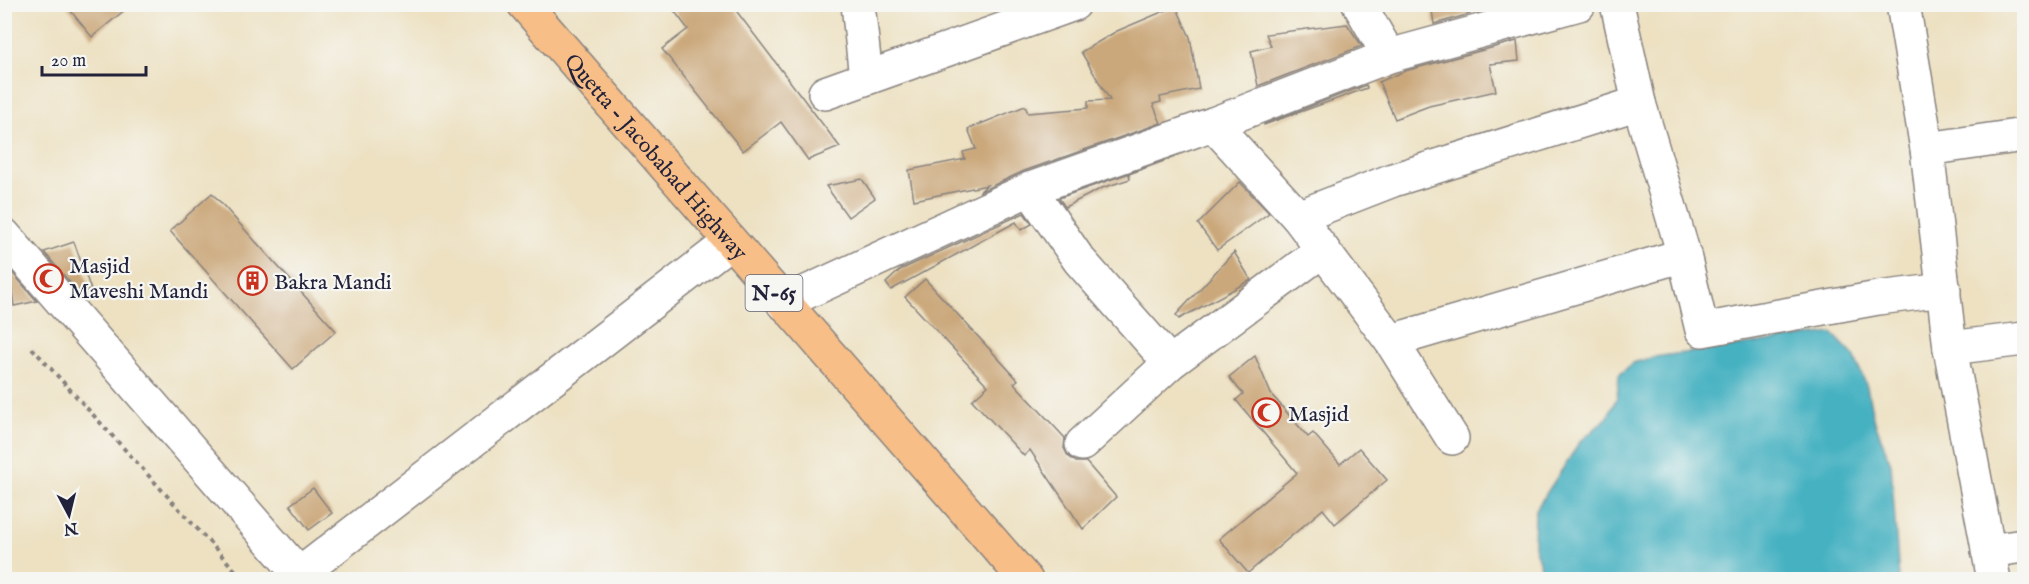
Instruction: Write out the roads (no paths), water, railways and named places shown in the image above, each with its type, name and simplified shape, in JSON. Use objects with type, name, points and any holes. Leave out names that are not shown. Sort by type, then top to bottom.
[{"type":"highway","name":"Quetta - Jacobabad Highway","points":[[524,4],[1026,579]]},
{"type":"street","points":[[858,4],[866,78]]},
{"type":"street","points":[[825,93],[1033,12],[1074,4]]},
{"type":"street","points":[[1359,4],[1389,56]]},
{"type":"street","points":[[783,303],[1030,189],[1213,124],[1389,56],[1579,4]]},
{"type":"street","points":[[1617,4],[1639,103],[1684,255],[1702,330],[1878,298],[1944,290]]},
{"type":"street","points":[[1903,4],[1927,149],[1950,348],[1991,565],[2025,546]]},
{"type":"street","points":[[1298,217],[1393,180],[1639,103]]},
{"type":"street","points":[[1213,124],[1298,217],[1391,341],[1452,438]]},
{"type":"street","points":[[1927,149],[2025,135]]},
{"type":"street","points":[[1030,189],[1079,260],[1170,363]]},
{"type":"street","points":[[4,236],[296,577],[730,242]]},
{"type":"street","points":[[1082,444],[1170,363],[1323,250]]},
{"type":"street","points":[[1391,341],[1684,255]]},
{"type":"street","points":[[1950,348],[2025,339]]},
{"type":"water","points":[[1832,333],[1854,356],[1867,387],[1873,417],[1891,464],[1899,579],[1545,579],[1534,546],[1535,511],[1580,442],[1608,417],[1617,397],[1619,375],[1633,363],[1654,357]]},
{"type":"place","name":"Masjid Maveshi Mandi","points":[[48,278]]},
{"type":"place","name":"Bakra Mandi","points":[[253,281]]},
{"type":"place","name":"Masjid","points":[[1267,413]]}]
